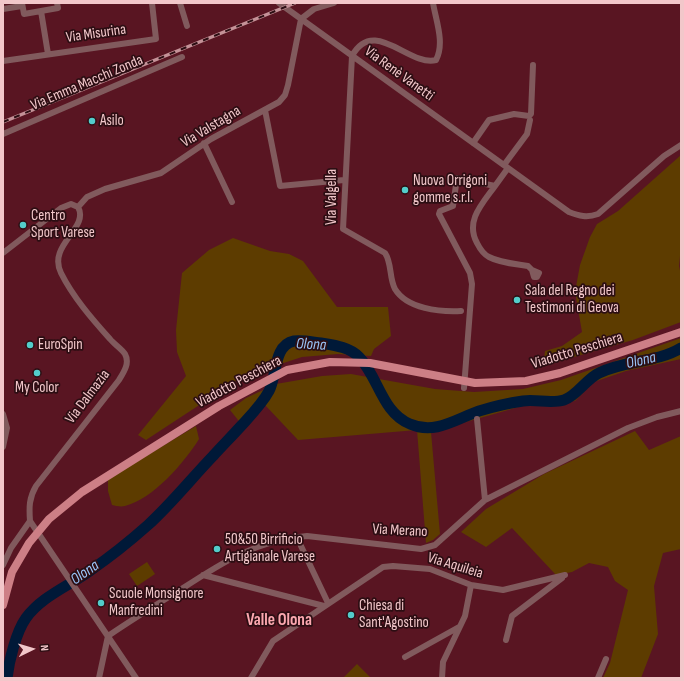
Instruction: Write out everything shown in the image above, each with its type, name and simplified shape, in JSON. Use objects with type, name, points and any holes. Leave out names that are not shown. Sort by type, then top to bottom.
[{"type":"main road","name":"Viadotto Peschiera","points":[[3,605],[12,572],[29,544],[49,519],[82,492],[219,406],[287,370],[330,362],[370,363],[475,383],[526,381],[560,374],[681,332]]},
{"type":"street","points":[[3,9],[22,4],[24,14],[58,8],[57,3]]},
{"type":"street","name":"Via Misurina","points":[[3,60],[156,39],[152,3]]},
{"type":"street","points":[[180,3],[187,26]]},
{"type":"street","name":"Via Renè Vanetti","points":[[279,3],[569,212],[578,216],[593,216],[604,209],[664,156],[681,145]]},
{"type":"street","points":[[301,19],[314,9],[334,3]]},
{"type":"street","points":[[352,56],[355,50],[368,40],[377,40],[431,61],[436,60],[440,53],[440,44],[433,3]]},
{"type":"street","points":[[41,11],[48,54]]},
{"type":"street","name":"Via Valstagna","points":[[78,207],[87,197],[105,188],[161,173],[204,143],[278,102],[285,95],[301,19]]},
{"type":"street","name":"Via Valgella","points":[[352,56],[344,180],[343,229],[385,253],[388,257],[390,272],[396,289],[406,299],[429,309],[461,311]]},
{"type":"street","name":"Via Emma Macchi Zonda","points":[[3,134],[182,57]]},
{"type":"street","points":[[473,143],[489,120],[514,114],[529,116],[531,114],[533,65]]},
{"type":"street","points":[[265,110],[280,186],[344,180]]},
{"type":"street","points":[[530,120],[527,134],[474,215],[472,225],[474,237],[482,252],[489,258],[528,266],[532,270]]},
{"type":"street","points":[[204,143],[232,202]]},
{"type":"street","points":[[464,388],[472,284],[470,273],[439,214],[440,211],[453,206],[457,178],[494,186]]},
{"type":"street","points":[[3,253],[61,208],[71,204],[78,207]]},
{"type":"street","name":"Via Dalmazia","points":[[30,521],[28,504],[36,486],[119,380],[127,366],[125,355],[87,312],[59,269],[60,252],[77,225],[80,216],[78,207]]},
{"type":"street","name":"Via Merano","points":[[108,636],[218,565],[268,542],[290,537],[307,536],[422,549],[430,548],[485,500],[628,428],[657,417],[681,411]]},
{"type":"street","points":[[3,414],[7,428],[3,447]]},
{"type":"street","points":[[478,419],[485,500]]},
{"type":"street","points":[[3,565],[17,538],[30,521],[136,678]]},
{"type":"street","points":[[301,546],[326,604]]},
{"type":"street","name":"Via Aquileia","points":[[251,678],[272,641],[326,604],[388,566],[430,569],[471,585],[503,590],[565,575],[512,616],[506,640]]},
{"type":"street","points":[[203,575],[326,604]]},
{"type":"street","points":[[442,678],[443,662],[465,616],[471,585]]},
{"type":"street","points":[[405,657],[459,627]]},
{"type":"street","points":[[99,678],[108,636]]},
{"type":"street","points":[[598,678],[606,660]]},
{"type":"shaded area","points":[[681,155],[681,246],[679,266],[681,275],[681,322],[633,340],[543,366],[545,351],[562,346],[582,332],[575,292],[580,265],[590,237],[597,224],[618,211]]},
{"type":"shaded area","points":[[233,238],[270,251],[289,254],[303,261],[337,307],[388,307],[391,336],[374,349],[371,356],[338,354],[302,357],[239,379],[146,440],[138,435],[186,376],[177,352],[176,330],[182,273],[209,250]]},
{"type":"shaded area","points":[[681,338],[681,359],[626,371],[594,382],[575,401],[529,404],[431,432],[440,534],[433,540],[426,543],[417,430],[298,440],[265,405],[242,425],[230,410],[246,398],[276,384],[322,376],[351,374],[435,389],[474,392],[523,389],[561,380]]},
{"type":"shaded area","points":[[196,426],[199,439],[185,459],[167,479],[157,488],[136,502],[123,506],[112,505],[108,491],[108,479]]},
{"type":"shaded area","points":[[635,431],[649,450],[681,436],[681,549],[663,553],[654,586],[658,634],[641,678],[603,678],[610,663],[628,590],[615,581],[608,567],[589,563],[572,572],[556,575],[512,528],[486,547],[461,532],[486,509],[544,474]]},
{"type":"shaded area","points":[[147,562],[155,574],[137,586],[129,574]]},
{"type":"shaded area","points":[[357,664],[370,677],[373,678],[343,678]]},
{"type":"waterway","name":"Olona","points":[[7,678],[9,663],[19,631],[32,610],[48,597],[83,576],[120,549],[165,509],[249,418],[263,400],[272,385],[279,355],[287,344],[294,341],[308,341],[336,346],[351,351],[359,357],[365,365],[393,412],[410,424],[428,428],[445,425],[479,411],[506,404],[528,401],[554,402],[564,400],[573,395],[590,379],[599,373],[619,366],[671,353],[681,348]]},
{"type":"railway","points":[[3,122],[295,3]]},
{"type":"place","name":"Asilo","points":[[92,121]]},
{"type":"place","name":"Nuova Orrigoni gomme s.r.l.","points":[[405,190]]},
{"type":"place","name":"Centro Sport Varese","points":[[23,225]]},
{"type":"place","name":"Sala del Regno dei Testimoni di Geova","points":[[517,300]]},
{"type":"place","name":"EuroSpin","points":[[30,345]]},
{"type":"place","name":"My Color","points":[[37,373]]},
{"type":"place","name":"50&50 Birrificio Artigianale Varese","points":[[217,549]]},
{"type":"place","name":"Scuole Monsignore Manfredini","points":[[101,603]]},
{"type":"place","name":"Chiesa di Sant'Agostino","points":[[351,615]]},
{"type":"district","name":"Valle Olona","points":[[279,621]]}]
